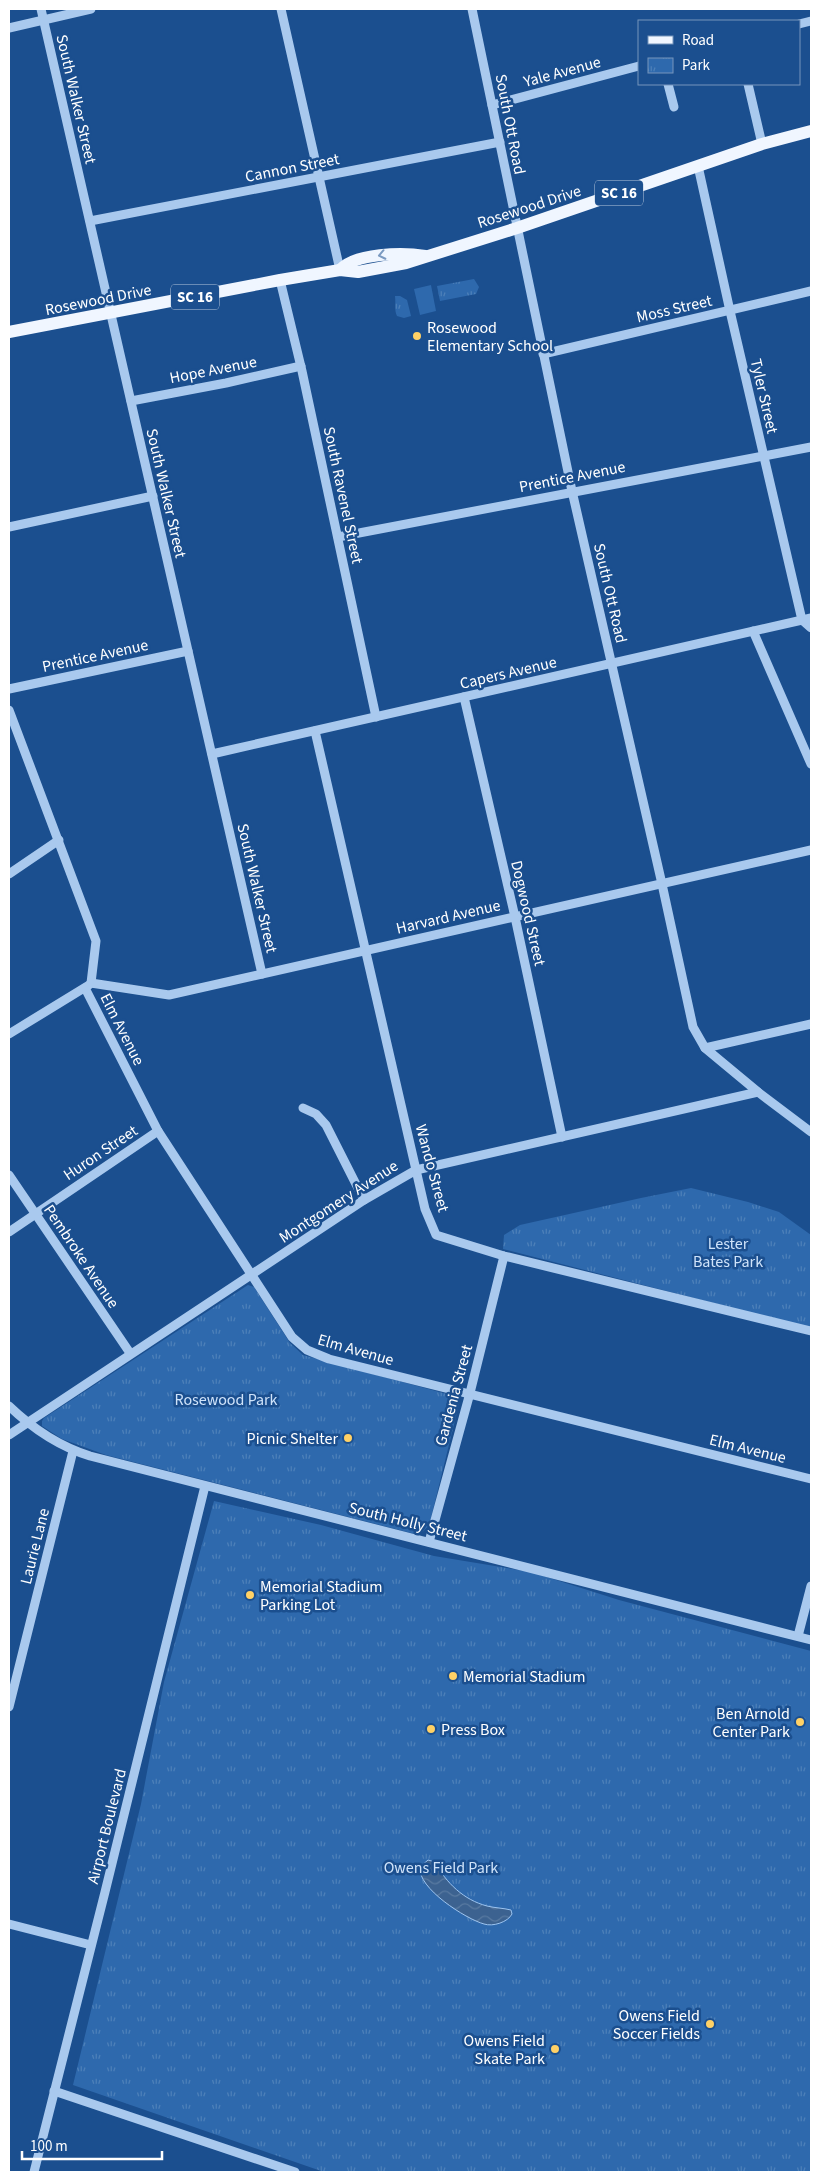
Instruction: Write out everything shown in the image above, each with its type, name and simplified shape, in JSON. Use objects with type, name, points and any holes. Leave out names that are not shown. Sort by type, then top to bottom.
[{"type":"main road","name":"Rosewood Drive","points":[[9,332],[340,270],[346,263],[394,253],[427,256],[517,228],[762,144],[811,130]]},
{"type":"street","name":"South Walker Street","points":[[41,9],[262,974]]},
{"type":"street","points":[[9,28],[91,9]]},
{"type":"street","points":[[281,9],[340,270]]},
{"type":"street","name":"South Ott Road","points":[[472,9],[572,491],[662,884],[692,1027],[705,1048],[758,1092],[811,1132]]},
{"type":"street","name":"Yale Avenue","points":[[492,105],[638,66]]},
{"type":"street","points":[[668,85],[674,107]]},
{"type":"street","points":[[748,85],[762,144]]},
{"type":"street","name":"Cannon Street","points":[[90,221],[500,142]]},
{"type":"street","name":"Tyler Street","points":[[698,166],[764,456],[807,619]]},
{"type":"street","name":"South Ravenel Street","points":[[280,280],[301,366],[376,717]]},
{"type":"street","name":"Moss Street","points":[[544,354],[811,291]]},
{"type":"street","name":"Hope Avenue","points":[[131,400],[226,383],[301,366]]},
{"type":"street","name":"Prentice Avenue","points":[[338,537],[811,447]]},
{"type":"street","points":[[9,527],[153,496]]},
{"type":"street","points":[[807,619],[811,628]]},
{"type":"street","name":"Capers Avenue","points":[[212,754],[807,619]]},
{"type":"street","points":[[753,631],[811,764]]},
{"type":"street","name":"Prentice Avenue","points":[[9,689],[188,651]]},
{"type":"street","name":"Dogwood Street","points":[[464,697],[516,916],[562,1137]]},
{"type":"street","name":"Elm Avenue","points":[[9,710],[96,941],[88,985],[158,1131],[253,1274],[292,1337],[307,1350],[326,1358],[811,1479]]},
{"type":"street","name":"Wando Street","points":[[315,731],[425,1209],[436,1234],[504,1256],[811,1332]]},
{"type":"street","points":[[9,874],[59,840]]},
{"type":"street","name":"Harvard Avenue","points":[[88,985],[169,995],[811,850]]},
{"type":"street","points":[[9,1034],[88,985]]},
{"type":"street","points":[[705,1048],[811,1024]]},
{"type":"street","name":"Montgomery Avenue","points":[[9,1435],[130,1353],[364,1200],[416,1170],[758,1092]]},
{"type":"street","points":[[303,1108],[316,1114],[326,1125],[364,1200]]},
{"type":"street","name":"Huron Street","points":[[9,1232],[158,1131]]},
{"type":"street","name":"Pembroke Avenue","points":[[9,1175],[130,1353]]},
{"type":"street","name":"Gardenia Street","points":[[429,1542],[470,1393],[504,1256]]},
{"type":"street","name":"South Holly Street","points":[[9,1406],[27,1423],[55,1442],[73,1451],[811,1640]]},
{"type":"street","name":"Laurie Lane","points":[[9,1707],[73,1451]]},
{"type":"street","name":"Airport Boulevard","points":[[34,2172],[205,1486]]},
{"type":"street","points":[[798,1636],[811,1586]]},
{"type":"street","points":[[9,1924],[91,1945]]},
{"type":"street","points":[[54,2091],[294,2172]]},
{"type":"green space","points":[[474,279],[479,287],[476,294],[440,301],[437,286]]},
{"type":"green space","points":[[431,285],[436,311],[420,315],[414,289]]},
{"type":"green space","points":[[395,296],[400,296],[407,300],[411,316],[404,318],[397,316]]},
{"type":"green space","name":"Lester Bates Park","points":[[691,1188],[779,1212],[811,1235],[811,1328],[503,1249],[504,1235],[520,1225]]},
{"type":"green space","name":"Rosewood Park","points":[[248,1285],[254,1287],[290,1343],[303,1355],[458,1397],[460,1400],[429,1526],[419,1535],[106,1455],[62,1439],[42,1426],[44,1418]]},
{"type":"green space","name":"Owens Field Park","points":[[214,1501],[321,1525],[434,1556],[531,1572],[619,1600],[811,1651],[811,2172],[324,2172],[73,2085],[141,1804],[164,1682]]},
{"type":"water","points":[[428,1860],[435,1862],[450,1884],[463,1895],[487,1906],[511,1910],[512,1914],[510,1917],[496,1924],[488,1925],[466,1916],[444,1902],[426,1884],[421,1875],[420,1867]]},
{"type":"place","name":"Rosewood Elementary School","points":[[417,336]]},
{"type":"place","name":"Picnic Shelter","points":[[348,1438]]},
{"type":"place","name":"Memorial Stadium Parking Lot","points":[[250,1595]]},
{"type":"place","name":"Memorial Stadium","points":[[453,1676]]},
{"type":"place","name":"Ben Arnold Center Park","points":[[800,1722]]},
{"type":"place","name":"Press Box","points":[[431,1729]]},
{"type":"place","name":"Owens Field Soccer Fields","points":[[710,2024]]},
{"type":"place","name":"Owens Field Skate Park","points":[[555,2049]]}]
